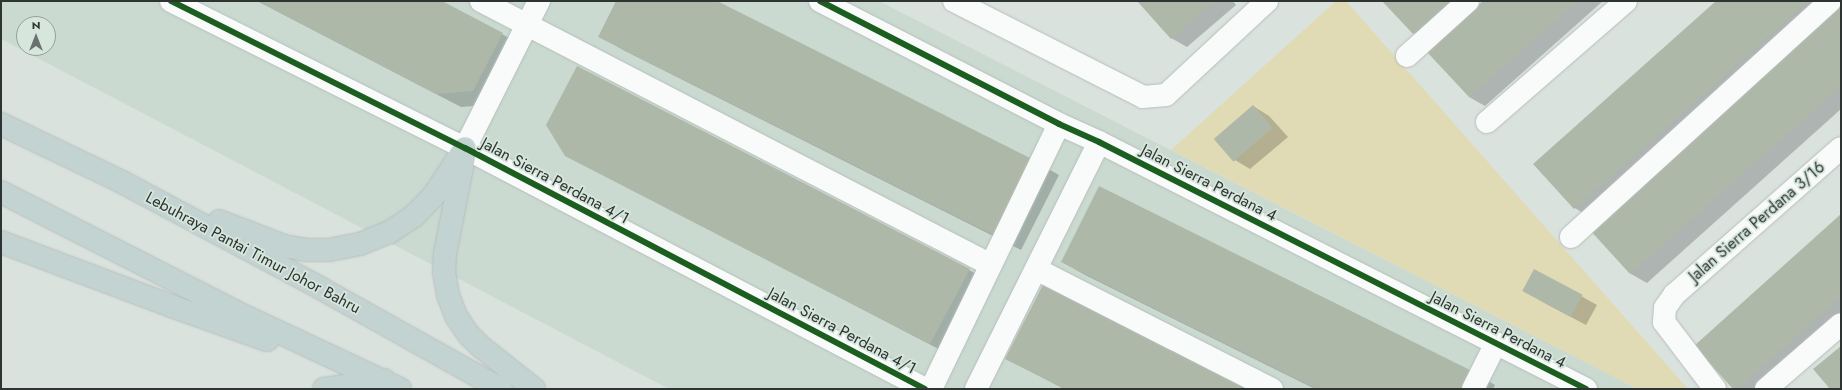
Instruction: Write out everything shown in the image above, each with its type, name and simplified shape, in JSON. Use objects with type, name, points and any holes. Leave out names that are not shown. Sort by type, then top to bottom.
[{"type":"highway","name":"Lebuhraya Pantai Timur Johor Bahru","points":[[1,124],[122,182],[322,289],[501,389]]},
{"type":"highway","points":[[122,182],[284,246],[306,250],[329,250],[366,242],[390,232],[414,216],[434,195],[465,148]]},
{"type":"highway","points":[[465,148],[445,254],[444,272],[448,295],[456,316],[469,335],[480,346],[534,389]]},
{"type":"highway","points":[[1,192],[238,313],[392,384]]},
{"type":"highway","points":[[1,242],[171,306],[392,384]]},
{"type":"highway","points":[[324,389],[392,384]]},
{"type":"street","name":"Jalan Sierra Perdana 4/1","points":[[171,1],[465,148],[925,389]]},
{"type":"street","points":[[481,1],[991,265]]},
{"type":"street","points":[[465,148],[539,1]]},
{"type":"street","name":"Jalan Sierra Perdana 4","points":[[820,1],[1059,124],[1099,142],[1586,389]]},
{"type":"street","points":[[954,1],[1143,97],[1166,95],[1267,1]]},
{"type":"street","points":[[1407,56],[1468,1]]},
{"type":"street","points":[[1487,122],[1626,1]]},
{"type":"street","points":[[1570,237],[1830,1]]},
{"type":"street","points":[[931,389],[1059,124]]},
{"type":"street","points":[[976,389],[1099,142]]},
{"type":"street","name":"Jalan Sierra Perdana 3/16","points":[[1715,389],[1664,322],[1665,308],[1674,295],[1841,148]]},
{"type":"street","points":[[1036,268],[1272,389]]},
{"type":"street","points":[[1766,389],[1841,324]]},
{"type":"street","points":[[1473,389],[1496,343]]},
{"type":"shaded area","points":[[1,1],[879,1],[1638,389],[669,389],[33,56],[56,56],[56,16],[16,16],[16,47],[1,39]]},
{"type":"shaded area","points":[[1336,1],[1346,1],[1688,389],[1638,389],[1171,150]]},
{"type":"building","points":[[258,1],[442,1],[503,33],[473,91],[436,94]]},
{"type":"building","points":[[616,1],[717,1],[1036,161],[998,237],[598,37]]},
{"type":"building","points":[[1137,1],[1215,1],[1171,39]]},
{"type":"building","points":[[1382,1],[1450,1],[1413,34]]},
{"type":"building","points":[[1483,1],[1577,1],[1469,97],[1427,52]]},
{"type":"building","points":[[1716,1],[1808,1],[1574,209],[1533,164]]},
{"type":"building","points":[[1841,4],[1841,86],[1630,274],[1589,229]]},
{"type":"building","points":[[577,66],[970,269],[930,344],[565,156],[546,125]]},
{"type":"building","points":[[1253,105],[1273,128],[1233,162],[1214,139]]},
{"type":"building","points":[[1099,186],[1472,371],[1463,389],[1317,389],[1061,262]]},
{"type":"building","points":[[1841,214],[1841,296],[1737,389],[1733,389],[1694,346]]},
{"type":"building","points":[[1534,269],[1583,295],[1571,317],[1522,291]]},
{"type":"building","points":[[1044,283],[1258,389],[1065,389],[1005,359]]},
{"type":"building","points":[[1841,346],[1841,389],[1830,389],[1813,369]]},
{"type":"cycle path","points":[[171,1],[465,148],[925,389]]},
{"type":"cycle path","points":[[820,1],[1059,124],[1099,142],[1586,389]]}]
